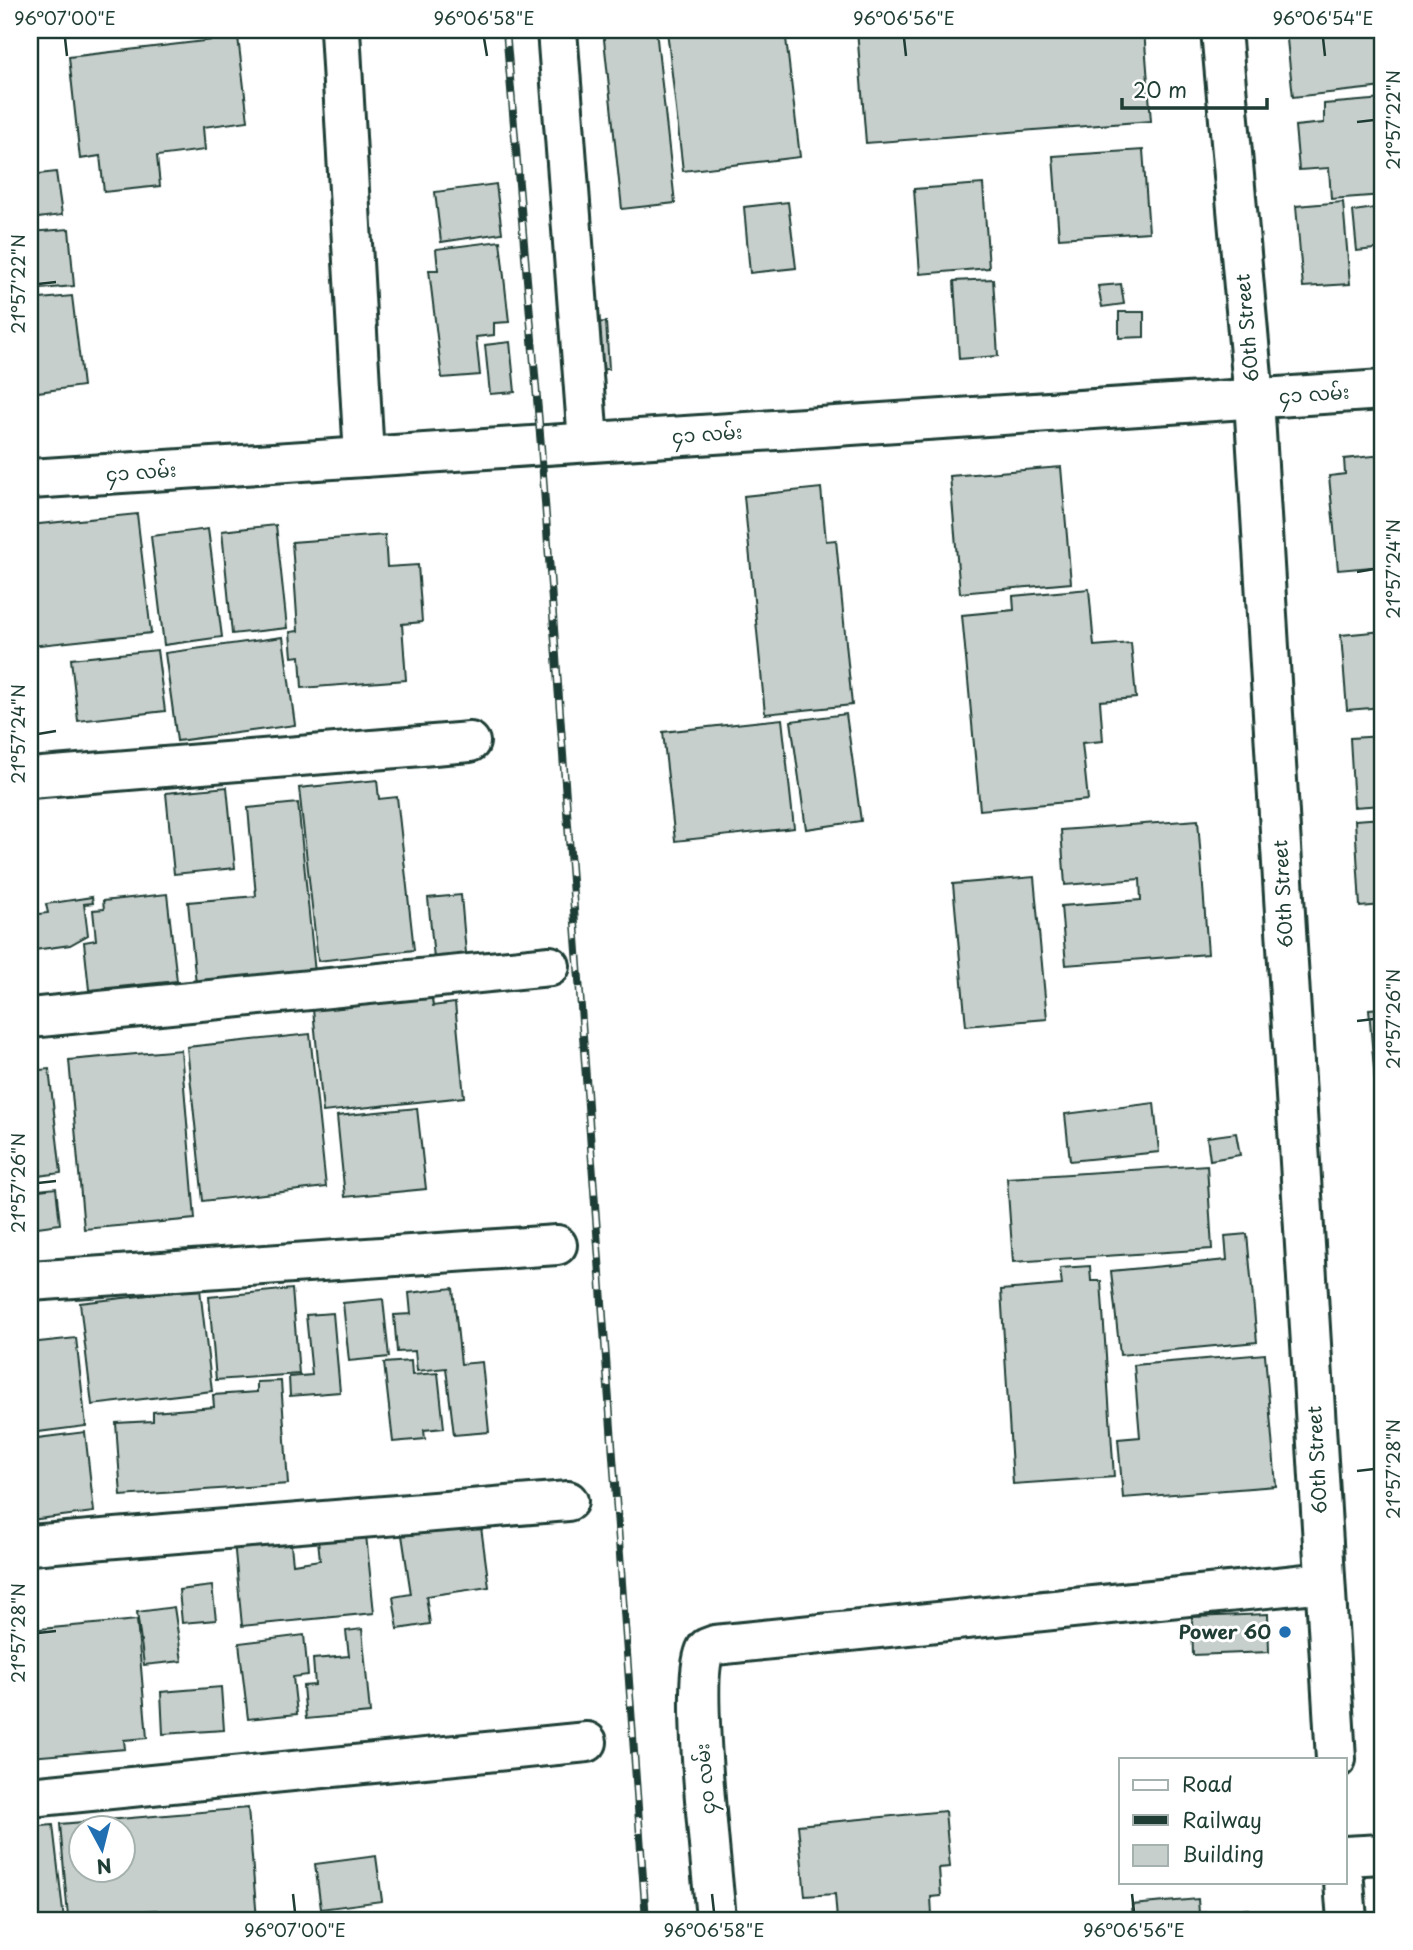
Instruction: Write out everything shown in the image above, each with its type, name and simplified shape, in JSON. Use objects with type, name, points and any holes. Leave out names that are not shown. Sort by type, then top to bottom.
[{"type":"street","points":[[340,30],[364,457]]},
{"type":"street","points":[[556,30],[588,442]]},
{"type":"street","name":"60th Street","points":[[1221,30],[1254,399],[1336,1758]]},
{"type":"street","name":"၄၁ လမ်း","points":[[30,479],[909,419],[1383,390]]},
{"type":"street","points":[[30,778],[470,741]]},
{"type":"street","points":[[30,1018],[550,966]]},
{"type":"street","points":[[30,1281],[557,1245]]},
{"type":"street","points":[[30,1545],[568,1502]]},
{"type":"street","name":"၄၀ လမ်း","points":[[716,1920],[699,1679],[702,1655],[715,1644],[1325,1582]]},
{"type":"street","points":[[30,1797],[587,1742]]},
{"type":"street","points":[[1346,1856],[1383,1854]]},
{"type":"street","points":[[1345,1884],[1347,1920]]},
{"type":"building","points":[[603,30],[656,30],[675,203],[622,209]]},
{"type":"building","points":[[667,30],[785,30],[800,157],[683,171]]},
{"type":"building","points":[[857,30],[1144,30],[1151,121],[866,143]]},
{"type":"building","points":[[1286,30],[1383,30],[1383,87],[1293,97]]},
{"type":"building","points":[[238,37],[248,121],[203,127],[205,150],[157,156],[160,186],[104,192],[100,156],[80,159],[69,57]]},
{"type":"building","points":[[1383,99],[1383,195],[1331,199],[1329,168],[1299,170],[1295,126],[1324,123],[1324,104]]},
{"type":"building","points":[[1143,150],[1149,232],[1059,238],[1053,156]]},
{"type":"building","points":[[56,172],[62,215],[30,219],[30,175]]},
{"type":"building","points":[[496,184],[502,233],[441,242],[435,192]]},
{"type":"building","points":[[983,184],[989,268],[920,274],[914,189]]},
{"type":"building","points":[[788,202],[796,268],[750,273],[744,207]]},
{"type":"building","points":[[1343,202],[1350,284],[1303,287],[1296,206]]},
{"type":"building","points":[[1383,207],[1383,248],[1357,251],[1353,211]]},
{"type":"building","points":[[69,229],[74,286],[30,290],[30,232]]},
{"type":"building","points":[[500,241],[509,322],[494,323],[494,335],[476,337],[480,375],[442,378],[429,270],[438,270],[436,249]]},
{"type":"building","points":[[993,279],[998,356],[959,359],[954,281]]},
{"type":"building","points":[[1121,284],[1124,304],[1102,307],[1098,286]]},
{"type":"building","points":[[72,296],[83,386],[30,393],[30,300]]},
{"type":"building","points":[[1119,312],[1144,312],[1144,337],[1119,338]]},
{"type":"building","points":[[606,322],[609,369],[593,370],[590,323]]},
{"type":"building","points":[[510,342],[515,392],[490,394],[485,345]]},
{"type":"building","points":[[1383,455],[1383,566],[1338,570],[1329,476],[1345,474],[1344,459]]},
{"type":"building","points":[[1061,467],[1071,583],[960,593],[950,476]]},
{"type":"building","points":[[821,488],[826,541],[836,540],[852,705],[765,714],[744,496]]},
{"type":"building","points":[[137,514],[151,633],[31,646],[30,525]]},
{"type":"building","points":[[276,525],[287,628],[232,634],[222,531]]},
{"type":"building","points":[[208,529],[222,637],[164,645],[151,536]]},
{"type":"building","points":[[385,535],[387,567],[418,565],[422,622],[402,624],[406,680],[302,688],[300,656],[292,657],[290,632],[298,631],[292,542]]},
{"type":"building","points":[[1089,589],[1094,646],[1131,643],[1136,698],[1100,701],[1103,741],[1082,743],[1088,800],[980,810],[962,615],[1014,610],[1013,596]]},
{"type":"building","points":[[1383,631],[1383,707],[1347,710],[1341,635]]},
{"type":"building","points":[[283,637],[295,725],[177,741],[165,653]]},
{"type":"building","points":[[157,650],[165,711],[78,721],[71,659]]},
{"type":"building","points":[[846,714],[861,821],[806,829],[791,721]]},
{"type":"building","points":[[782,719],[794,828],[675,841],[663,732]]},
{"type":"building","points":[[1383,736],[1383,805],[1354,807],[1350,738]]},
{"type":"building","points":[[377,780],[379,799],[397,797],[414,950],[318,961],[299,788]]},
{"type":"building","points":[[227,787],[235,868],[174,874],[166,793]]},
{"type":"building","points":[[298,803],[315,973],[196,984],[188,902],[256,896],[248,808]]},
{"type":"building","points":[[1383,818],[1383,905],[1360,907],[1355,820]]},
{"type":"building","points":[[1198,820],[1208,954],[1066,965],[1061,906],[1141,900],[1140,879],[1065,885],[1061,830]]},
{"type":"building","points":[[30,859],[35,909],[30,910]]},
{"type":"building","points":[[1034,877],[1047,1019],[966,1026],[953,884]]},
{"type":"building","points":[[167,894],[177,981],[89,990],[84,942],[96,940],[93,910],[104,909],[103,901]]},
{"type":"building","points":[[461,895],[467,965],[435,968],[428,898]]},
{"type":"building","points":[[92,897],[93,903],[84,904],[88,935],[70,945],[34,950],[30,915],[48,913],[46,904]]},
{"type":"building","points":[[1383,920],[1383,965],[1380,965],[1377,921]]},
{"type":"building","points":[[430,986],[433,1006],[455,1003],[464,1097],[323,1112],[312,999]]},
{"type":"building","points":[[1383,1008],[1383,1093],[1376,1093],[1369,1009]]},
{"type":"building","points":[[310,1034],[326,1187],[203,1201],[187,1047]]},
{"type":"building","points":[[181,1050],[195,1219],[84,1229],[69,1060]]},
{"type":"building","points":[[49,1069],[61,1173],[30,1177],[30,1071]]},
{"type":"building","points":[[1154,1103],[1159,1152],[1070,1161],[1065,1114]]},
{"type":"building","points":[[417,1108],[426,1189],[345,1197],[337,1116]]},
{"type":"building","points":[[1236,1133],[1240,1155],[1210,1160],[1207,1137]]},
{"type":"building","points":[[1207,1165],[1212,1249],[1013,1262],[1007,1178]]},
{"type":"building","points":[[56,1188],[60,1224],[30,1228],[30,1191]]},
{"type":"building","points":[[1247,1234],[1257,1342],[1120,1355],[1111,1271],[1227,1260],[1225,1236]]},
{"type":"building","points":[[1090,1266],[1091,1281],[1101,1281],[1114,1477],[1013,1484],[1001,1290],[1062,1285],[1060,1268]]},
{"type":"building","points":[[453,1288],[461,1364],[482,1362],[489,1432],[454,1435],[446,1368],[417,1371],[415,1351],[397,1352],[394,1315],[411,1314],[409,1293]]},
{"type":"building","points":[[200,1289],[212,1391],[92,1405],[80,1303]]},
{"type":"building","points":[[292,1289],[299,1374],[216,1380],[209,1297]]},
{"type":"building","points":[[383,1299],[389,1357],[349,1361],[343,1303]]},
{"type":"building","points":[[333,1313],[340,1392],[290,1396],[289,1377],[312,1375],[306,1315]]},
{"type":"building","points":[[76,1338],[86,1426],[30,1433],[30,1343]]},
{"type":"building","points":[[1265,1354],[1276,1486],[1123,1498],[1118,1439],[1140,1437],[1134,1365]]},
{"type":"building","points":[[411,1361],[412,1375],[438,1373],[444,1428],[424,1430],[425,1439],[393,1442],[384,1363]]},
{"type":"building","points":[[281,1381],[288,1484],[121,1496],[116,1423],[153,1421],[153,1412],[214,1407],[213,1395],[257,1392],[257,1382]]},
{"type":"building","points":[[85,1432],[94,1512],[30,1520],[30,1439]]},
{"type":"building","points":[[479,1512],[489,1587],[426,1596],[430,1624],[398,1629],[393,1597],[411,1594],[400,1522]]},
{"type":"building","points":[[290,1535],[293,1564],[320,1560],[318,1540],[366,1535],[374,1613],[242,1626],[234,1541]]},
{"type":"building","points":[[212,1586],[216,1620],[182,1623],[179,1590]]},
{"type":"building","points":[[174,1607],[182,1661],[144,1665],[137,1612]]},
{"type":"building","points":[[1268,1614],[1269,1652],[1193,1655],[1192,1617]]},
{"type":"building","points":[[137,1620],[147,1738],[124,1740],[125,1749],[30,1757],[30,1630]]},
{"type":"building","points":[[362,1629],[370,1713],[306,1719],[303,1686],[315,1685],[313,1659],[349,1656],[346,1631]]},
{"type":"building","points":[[304,1635],[308,1675],[293,1677],[297,1714],[248,1719],[239,1643]]},
{"type":"building","points":[[221,1687],[224,1730],[163,1734],[161,1692]]},
{"type":"building","points":[[248,1808],[257,1920],[157,1920],[156,1910],[68,1917],[60,1824],[66,1823],[66,1884],[136,1884],[136,1818]]},
{"type":"building","points":[[945,1811],[950,1867],[939,1868],[941,1896],[931,1897],[932,1915],[837,1920],[835,1894],[805,1896],[798,1825]]},
{"type":"building","points":[[53,1825],[64,1920],[30,1920],[30,1827]]},
{"type":"building","points":[[376,1856],[382,1901],[321,1909],[315,1864]]},
{"type":"building","points":[[1198,1899],[1199,1913],[1248,1909],[1249,1920],[1110,1920],[1133,1919],[1132,1905]]},
{"type":"railway","points":[[506,30],[541,446],[646,1920]]},
{"type":"place","name":"Power 60","points":[[1285,1632]]}]
